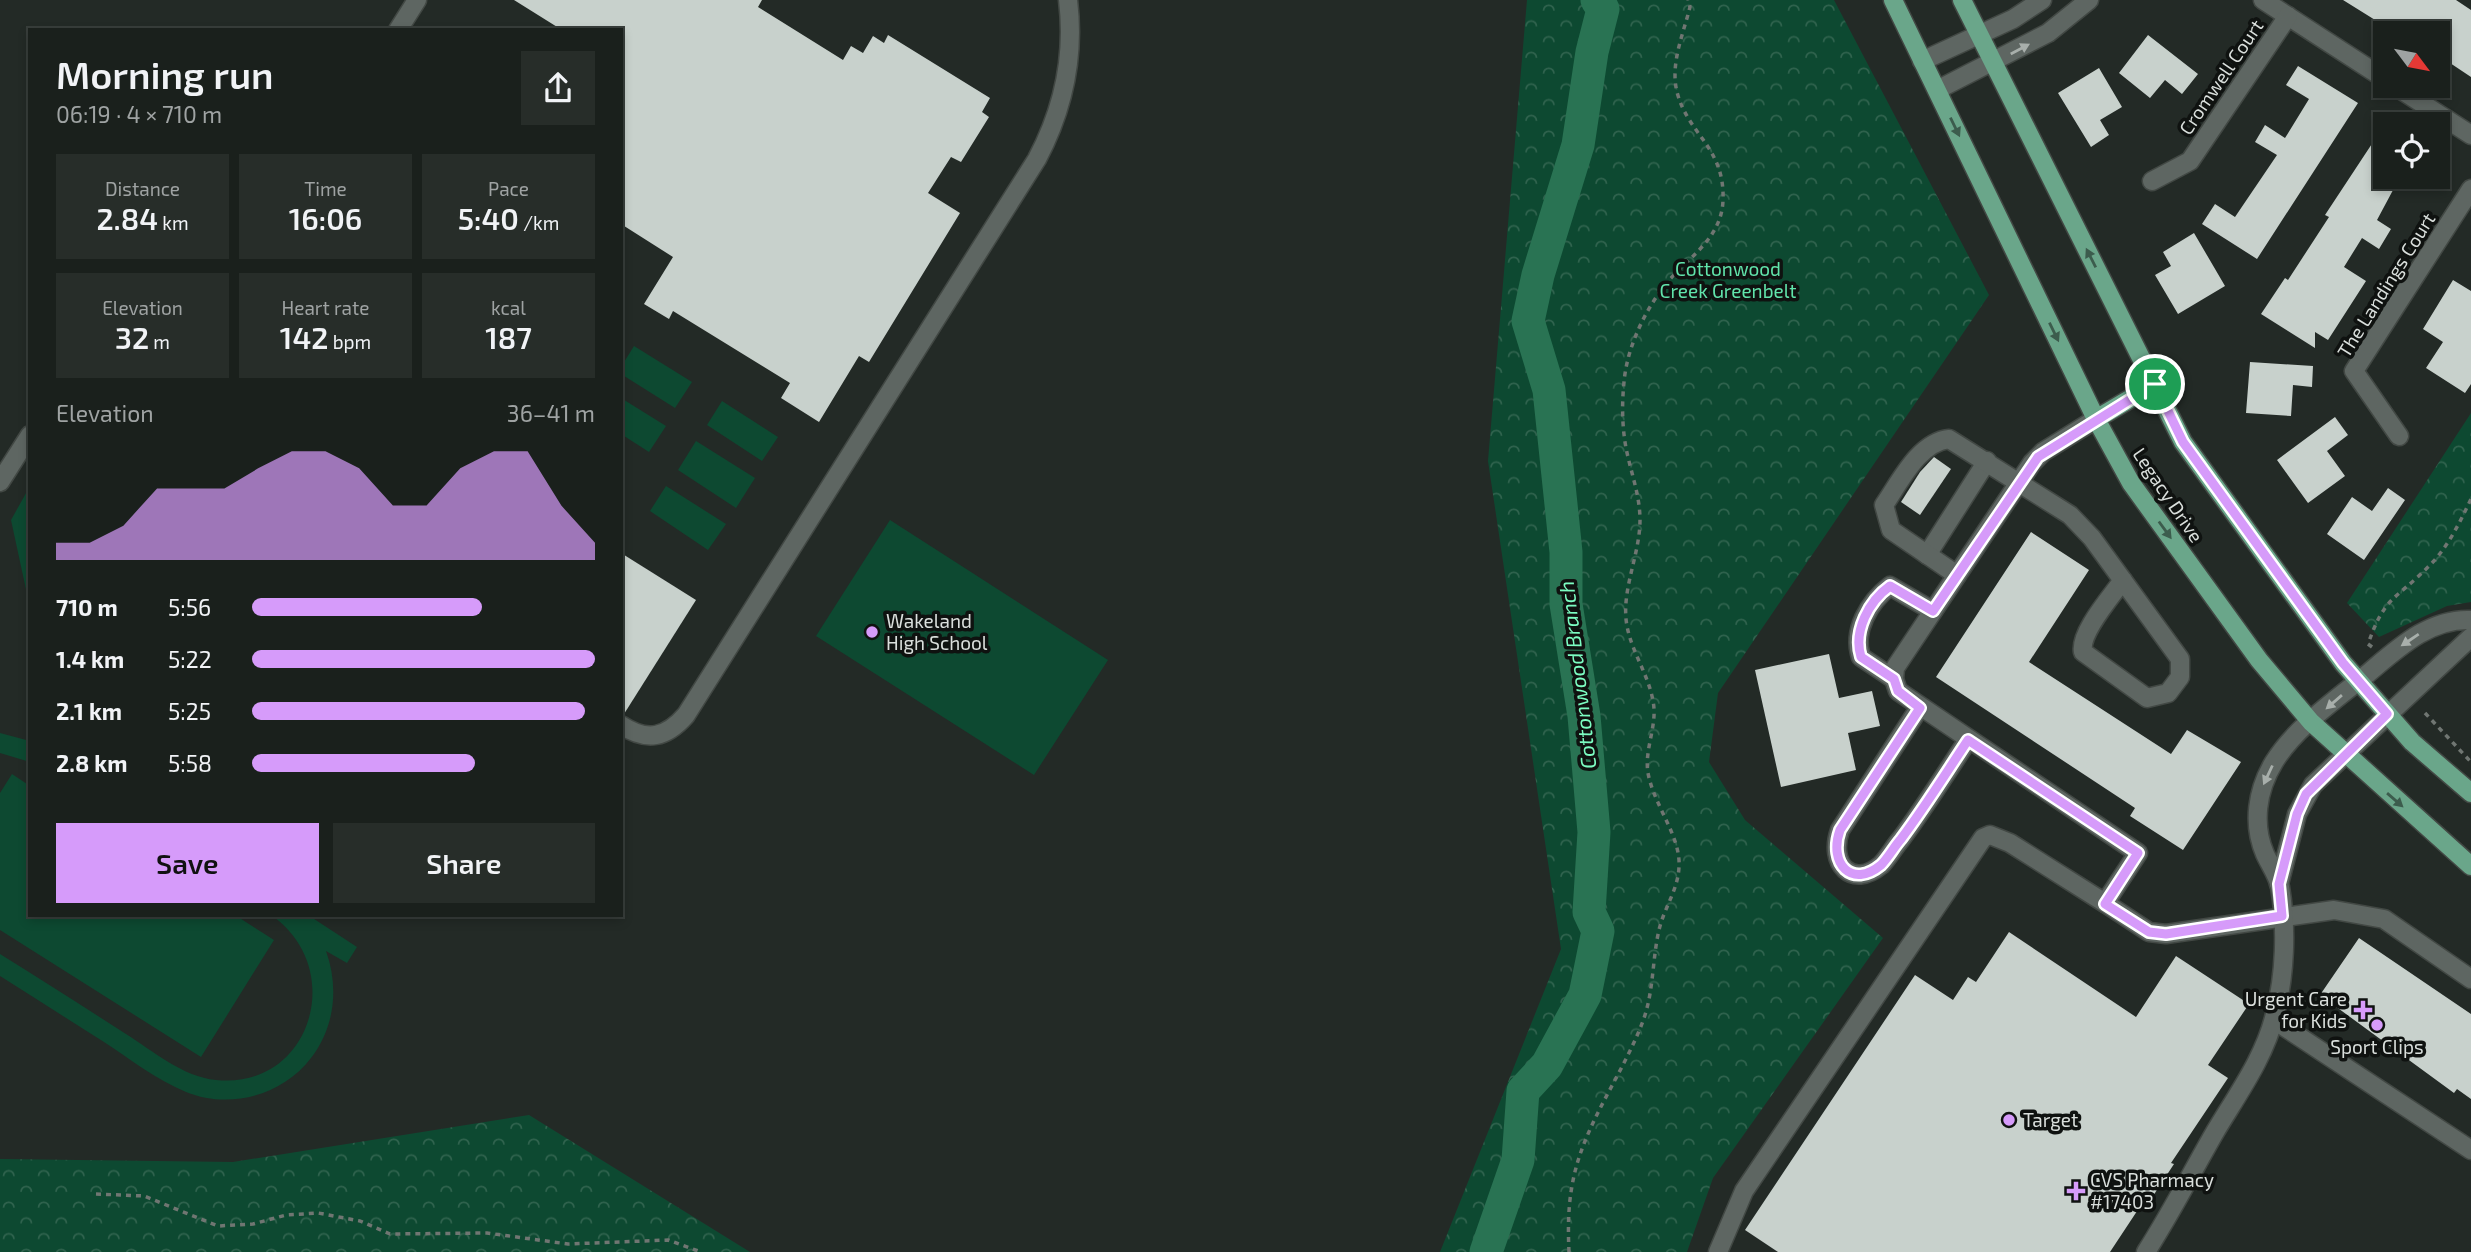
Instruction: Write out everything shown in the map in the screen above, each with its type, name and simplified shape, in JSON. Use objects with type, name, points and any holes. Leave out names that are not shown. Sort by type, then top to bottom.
[{"type":"main road","name":"Legacy Drive","points":[[1893,0],[2096,419],[2131,483],[2259,660],[2311,722],[2344,755],[2471,866]]},
{"type":"main road","points":[[1962,0],[2183,442],[2358,681],[2412,742],[2471,793]]},
{"type":"main road","points":[[2096,419],[2155,384]]},
{"type":"street","points":[[399,28],[417,0]]},
{"type":"street","points":[[623,726],[636,735],[656,737],[672,730],[687,715],[1037,159],[1052,130],[1065,85],[1071,35],[1068,0]]},
{"type":"street","points":[[1922,61],[2013,19],[2042,0]]},
{"type":"street","points":[[1937,90],[2048,33],[2089,0]]},
{"type":"street","points":[[2263,0],[2373,71]]},
{"type":"street","name":"Cromwell Court","points":[[2152,181],[2190,161],[2288,16]]},
{"type":"street","points":[[2414,98],[2471,135]]},
{"type":"street","name":"The Landings Court","points":[[2399,436],[2354,371],[2471,189]]},
{"type":"street","points":[[2096,419],[2043,452],[2019,483],[1895,668],[1894,679],[1898,691],[1920,708],[2138,853],[2105,904]]},
{"type":"street","points":[[0,482],[28,438]]},
{"type":"street","points":[[1957,575],[1891,530],[1884,505],[1925,449],[1938,440],[1948,439],[1959,443],[2077,522],[2123,580],[2180,659],[2180,677],[2168,693],[2158,697],[2147,698],[2083,652],[2086,634],[2123,580]]},
{"type":"street","points":[[1927,555],[1987,461]]},
{"type":"street","points":[[1894,679],[1861,657],[1856,642],[1867,611],[1878,594],[1890,586],[1933,611]]},
{"type":"street","points":[[2146,1252],[2241,1090],[2274,1020],[2282,970],[2282,916],[2279,884],[2258,831],[2260,792],[2278,755],[2358,681],[2430,627],[2453,619],[2471,620]]},
{"type":"street","points":[[2279,884],[2301,805],[2313,785],[2471,637]]},
{"type":"street","points":[[1920,708],[1840,830],[1834,846],[1837,859],[1844,869],[1853,874],[1867,872],[1881,865],[1919,815],[1968,740]]},
{"type":"street","points":[[1718,1252],[1744,1191],[1983,838],[1990,835],[2010,843],[2149,932],[2166,934],[2334,910],[2384,919],[2471,979]]},
{"type":"street","points":[[2274,1020],[2471,1150]]},
{"type":"path","points":[[1569,1252],[1572,1184],[1585,1141],[1629,1056],[1644,1017],[1651,991],[1658,932],[1676,886],[1679,864],[1676,845],[1656,805],[1647,769],[1655,723],[1653,699],[1631,646],[1625,616],[1640,520],[1622,412],[1624,378],[1631,348],[1646,314],[1665,285],[1706,243],[1719,222],[1723,201],[1722,176],[1715,155],[1685,113],[1676,90],[1675,62],[1690,8],[1688,0]]},
{"type":"path","points":[[2384,660],[2368,644],[2377,616],[2393,595],[2426,569],[2442,551],[2471,499]]},
{"type":"path","points":[[2425,713],[2471,762]]},
{"type":"path","points":[[96,1194],[144,1196],[218,1226],[253,1224],[286,1215],[318,1213],[360,1220],[390,1234],[487,1233],[568,1244],[668,1240],[701,1252]]},
{"type":"green space","name":"Cottonwood Creek Greenbelt","points":[[1527,0],[1834,0],[1989,295],[1718,693],[1709,762],[1745,820],[1883,938],[1713,1178],[1687,1252],[1440,1252],[1561,949],[1488,461]]},
{"type":"green space","points":[[634,346],[692,382],[675,408],[623,375],[623,364]]},
{"type":"green space","points":[[623,399],[666,426],[649,452],[623,435]]},
{"type":"green space","points":[[722,401],[778,437],[762,461],[707,425]]},
{"type":"green space","points":[[2471,413],[2471,602],[2447,606],[2379,637],[2347,603]]},
{"type":"green space","points":[[696,441],[755,478],[736,508],[678,470]]},
{"type":"green space","points":[[666,486],[726,524],[708,550],[650,511]]},
{"type":"green space","points":[[28,490],[28,599],[11,520]]},
{"type":"green space","points":[[890,520],[1108,660],[1034,775],[816,636]]},
{"type":"green space","points":[[0,733],[28,740],[28,761],[0,753]]},
{"type":"green space","points":[[12,774],[28,785],[28,917],[238,917],[274,940],[201,1057],[0,930],[0,793]]},
{"type":"green space","points":[[273,917],[311,917],[357,947],[347,963],[326,951],[333,979],[332,1006],[325,1033],[311,1058],[299,1071],[271,1090],[238,1099],[203,1097],[175,1087],[0,976],[0,954],[180,1069],[216,1080],[249,1078],[276,1066],[295,1046],[308,1021],[312,993],[308,965],[295,938]]},
{"type":"green space","points":[[529,1115],[750,1252],[0,1252],[0,1159],[233,1162]]},
{"type":"building","points":[[514,0],[762,0],[758,7],[843,60],[851,46],[863,53],[873,36],[884,43],[888,35],[990,98],[982,112],[989,117],[961,162],[951,157],[928,193],[960,213],[869,362],[859,356],[819,422],[781,398],[790,383],[673,311],[669,319],[644,304],[673,257],[623,225],[623,28],[559,28]]},
{"type":"building","points":[[2343,0],[2456,0],[2471,10],[2471,77],[2450,63],[2450,21],[2377,21]]},
{"type":"building","points":[[2148,35],[2198,74],[2182,94],[2165,80],[2150,98],[2119,73]]},
{"type":"building","points":[[2298,66],[2358,103],[2257,259],[2202,224],[2215,204],[2235,217],[2277,155],[2255,142],[2265,125],[2285,138],[2309,99],[2286,85]]},
{"type":"building","points":[[2099,68],[2122,107],[2100,120],[2109,135],[2091,147],[2058,93]]},
{"type":"building","points":[[2373,142],[2373,189],[2394,189],[2377,220],[2391,229],[2379,249],[2362,238],[2344,267],[2366,281],[2328,340],[2315,332],[2315,348],[2261,314],[2285,278],[2288,280],[2329,217],[2325,215]]},
{"type":"building","points":[[2194,233],[2225,286],[2178,314],[2155,275],[2171,266],[2163,252]]},
{"type":"building","points":[[2453,280],[2471,291],[2471,384],[2465,393],[2426,368],[2443,342],[2423,329]]},
{"type":"building","points":[[2250,362],[2313,366],[2312,387],[2293,385],[2291,416],[2246,413]]},
{"type":"building","points":[[2335,417],[2348,435],[2327,451],[2345,476],[2308,503],[2277,460]]},
{"type":"building","points":[[1934,457],[1951,469],[1920,515],[1901,502],[1920,472]]},
{"type":"building","points":[[2388,488],[2405,500],[2364,560],[2327,534],[2352,497],[2372,511]]},
{"type":"building","points":[[2031,532],[2089,570],[2029,662],[2171,754],[2187,730],[2241,762],[2183,850],[2130,816],[2135,808],[1936,677]]},
{"type":"building","points":[[623,554],[696,600],[623,714]]},
{"type":"building","points":[[1829,654],[1839,698],[1872,691],[1880,726],[1848,733],[1856,770],[1781,787],[1755,670]]},
{"type":"building","name":"Target","points":[[2009,932],[2136,1017],[2176,956],[2249,1004],[2208,1065],[2228,1078],[2171,1163],[2174,1164],[2153,1196],[2149,1193],[2110,1252],[1778,1252],[1745,1230],[1915,975],[1953,1000],[1968,977],[1976,982]]},
{"type":"building","points":[[2359,938],[2471,1014],[2471,1099],[2457,1089],[2454,1093],[2320,995]]},
{"type":"waterway","name":"Cottonwood Branch","points":[[1486,1252],[1518,1160],[1523,1091],[1547,1065],[1585,995],[1598,931],[1589,912],[1594,832],[1584,716],[1566,604],[1566,552],[1549,390],[1528,321],[1538,275],[1578,145],[1592,52],[1603,9],[1597,0]]},
{"type":"place","name":"Wakeland High School","points":[[872,632]]},
{"type":"place","name":"Urgent Care for Kids","points":[[2363,1010]]},
{"type":"place","name":"Sport Clips","points":[[2377,1025]]},
{"type":"place","name":"Target","points":[[2009,1120]]},
{"type":"place","name":"CVS Pharmacy #17403","points":[[2076,1191]]},
{"type":"route","points":[[2155,384],[2183,442],[2343,663],[2387,714],[2306,794],[2297,814],[2279,884],[2282,916],[2186,932],[2149,932],[2105,904],[2138,853],[1968,740],[1919,815],[1881,865],[1867,872],[1853,874],[1844,869],[1837,859],[1834,846],[1840,830],[1920,708],[1898,691],[1894,679],[1861,657],[1856,642],[1867,611],[1878,594],[1890,586],[1933,611],[2032,463],[2043,452],[2155,384]]}]
